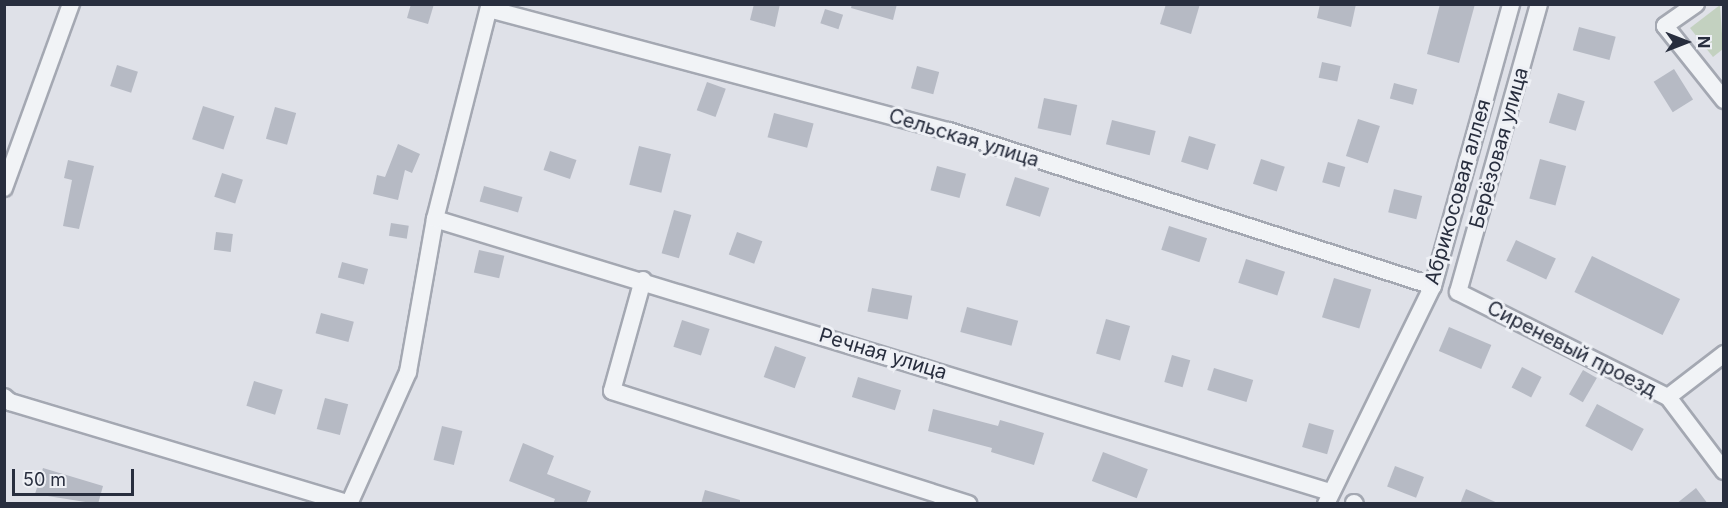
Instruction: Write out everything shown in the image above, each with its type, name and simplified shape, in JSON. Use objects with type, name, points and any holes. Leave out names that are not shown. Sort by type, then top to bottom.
[{"type":"street","points":[[4,188],[71,4]]},
{"type":"street","name":"Абрикосовая аллея","points":[[1328,498],[1433,286],[1511,4]]},
{"type":"street","name":"Берёзовая улица","points":[[1458,292],[1539,4]]},
{"type":"street","points":[[1696,4],[1665,26],[1724,100]]},
{"type":"street","points":[[4,397],[10,402],[350,504],[408,372],[435,219],[490,7]]},
{"type":"street","name":"Сельская улица","points":[[490,7],[949,131],[1433,286]]},
{"type":"street","name":"Речная улица","points":[[435,219],[643,280],[1328,498]]},
{"type":"street","points":[[643,280],[612,391],[969,504]]},
{"type":"street","name":"Сиреневый проезд","points":[[1458,292],[1668,397],[1724,471]]},
{"type":"street","points":[[1668,397],[1724,354]]},
{"type":"green space","points":[[1720,5],[1723,49],[1713,57],[1690,28]]},
{"type":"building","points":[[411,4],[434,4],[428,24],[407,18]]},
{"type":"building","points":[[754,4],[780,4],[775,27],[750,20]]},
{"type":"building","points":[[852,4],[897,4],[893,20],[851,8]]},
{"type":"building","points":[[1166,4],[1200,4],[1191,34],[1160,24]]},
{"type":"building","points":[[1320,4],[1356,4],[1351,27],[1317,18]]},
{"type":"building","points":[[1440,4],[1475,4],[1459,63],[1427,54]]},
{"type":"building","points":[[825,9],[843,15],[838,29],[820,23]]},
{"type":"building","points":[[1579,27],[1616,37],[1609,60],[1573,50]]},
{"type":"building","points":[[1322,62],[1341,66],[1337,82],[1319,78]]},
{"type":"building","points":[[117,65],[138,72],[131,93],[110,86]]},
{"type":"building","points":[[917,66],[939,72],[933,94],[911,88]]},
{"type":"building","points":[[1674,69],[1693,100],[1673,112],[1654,82]]},
{"type":"building","points":[[707,82],[726,89],[716,117],[697,110]]},
{"type":"building","points":[[1394,83],[1417,89],[1413,105],[1390,98]]},
{"type":"building","points":[[1558,93],[1585,101],[1576,131],[1549,123]]},
{"type":"building","points":[[1044,98],[1077,105],[1071,135],[1038,128]]},
{"type":"building","points":[[203,106],[234,116],[224,149],[192,139]]},
{"type":"building","points":[[275,107],[296,113],[287,145],[266,139]]},
{"type":"building","points":[[774,113],[814,124],[807,148],[768,137]]},
{"type":"building","points":[[1358,119],[1380,126],[1368,163],[1346,156]]},
{"type":"building","points":[[1112,120],[1156,131],[1150,155],[1106,144]]},
{"type":"building","points":[[1189,136],[1216,144],[1208,170],[1181,162]]},
{"type":"building","points":[[398,144],[420,154],[412,173],[405,170],[398,200],[373,194],[377,175],[385,177]]},
{"type":"building","points":[[639,146],[671,154],[661,193],[629,185]]},
{"type":"building","points":[[550,151],[576,160],[570,179],[543,170]]},
{"type":"building","points":[[1261,159],[1285,167],[1277,191],[1253,184]]},
{"type":"building","points":[[1540,159],[1566,166],[1555,206],[1529,199]]},
{"type":"building","points":[[68,160],[94,166],[79,229],[63,226],[72,180],[64,178]]},
{"type":"building","points":[[1328,162],[1345,167],[1340,187],[1322,182]]},
{"type":"building","points":[[937,166],[966,174],[960,198],[931,190]]},
{"type":"building","points":[[222,173],[243,180],[235,204],[214,197]]},
{"type":"building","points":[[1015,177],[1049,188],[1040,217],[1006,206]]},
{"type":"building","points":[[484,186],[522,197],[518,212],[480,201]]},
{"type":"building","points":[[1394,189],[1422,196],[1416,219],[1388,212]]},
{"type":"building","points":[[674,210],[691,215],[679,258],[662,253]]},
{"type":"building","points":[[391,223],[409,226],[407,239],[389,236]]},
{"type":"building","points":[[1169,226],[1207,238],[1199,262],[1161,250]]},
{"type":"building","points":[[216,232],[233,234],[231,252],[214,250]]},
{"type":"building","points":[[737,232],[762,241],[754,264],[729,255]]},
{"type":"building","points":[[1516,240],[1556,259],[1546,279],[1506,261]]},
{"type":"building","points":[[479,250],[504,256],[499,278],[474,272]]},
{"type":"building","points":[[1592,256],[1680,299],[1663,335],[1574,292]]},
{"type":"building","points":[[1246,259],[1285,272],[1277,295],[1238,283]]},
{"type":"building","points":[[342,262],[368,269],[364,284],[338,277]]},
{"type":"building","points":[[1334,278],[1371,289],[1359,329],[1322,317]]},
{"type":"building","points":[[872,288],[912,296],[908,319],[867,312]]},
{"type":"building","points":[[967,307],[1018,321],[1011,346],[960,332]]},
{"type":"building","points":[[321,313],[354,322],[348,342],[316,333]]},
{"type":"building","points":[[1106,319],[1130,326],[1120,360],[1096,354]]},
{"type":"building","points":[[682,320],[710,329],[701,356],[673,347]]},
{"type":"building","points":[[1449,327],[1491,345],[1481,369],[1439,351]]},
{"type":"building","points":[[775,346],[806,357],[795,388],[764,377]]},
{"type":"building","points":[[1172,355],[1190,360],[1183,387],[1164,382]]},
{"type":"building","points":[[1522,367],[1542,377],[1531,397],[1512,387]]},
{"type":"building","points":[[1214,368],[1253,380],[1246,402],[1207,390]]},
{"type":"building","points":[[1583,370],[1597,378],[1583,402],[1569,394]]},
{"type":"building","points":[[858,377],[901,390],[895,410],[852,397]]},
{"type":"building","points":[[254,381],[283,390],[275,415],[246,406]]},
{"type":"building","points":[[325,398],[348,404],[340,435],[317,429]]},
{"type":"building","points":[[1597,404],[1644,429],[1632,451],[1585,426]]},
{"type":"building","points":[[933,409],[998,426],[1000,420],[1044,433],[1034,465],[991,452],[992,448],[928,431]]},
{"type":"building","points":[[1309,423],[1334,430],[1327,454],[1302,447]]},
{"type":"building","points":[[442,426],[462,431],[454,465],[434,460]]},
{"type":"building","points":[[523,443],[554,456],[547,474],[591,491],[586,504],[553,504],[555,499],[509,481]]},
{"type":"building","points":[[1103,452],[1148,469],[1137,498],[1092,481]]},
{"type":"building","points":[[1395,466],[1424,477],[1416,498],[1387,487]]},
{"type":"building","points":[[43,468],[103,486],[98,504],[35,494]]},
{"type":"building","points":[[1696,488],[1708,504],[1676,504]]},
{"type":"building","points":[[1466,489],[1500,504],[1460,504]]},
{"type":"building","points":[[705,490],[740,500],[740,504],[701,504]]}]
